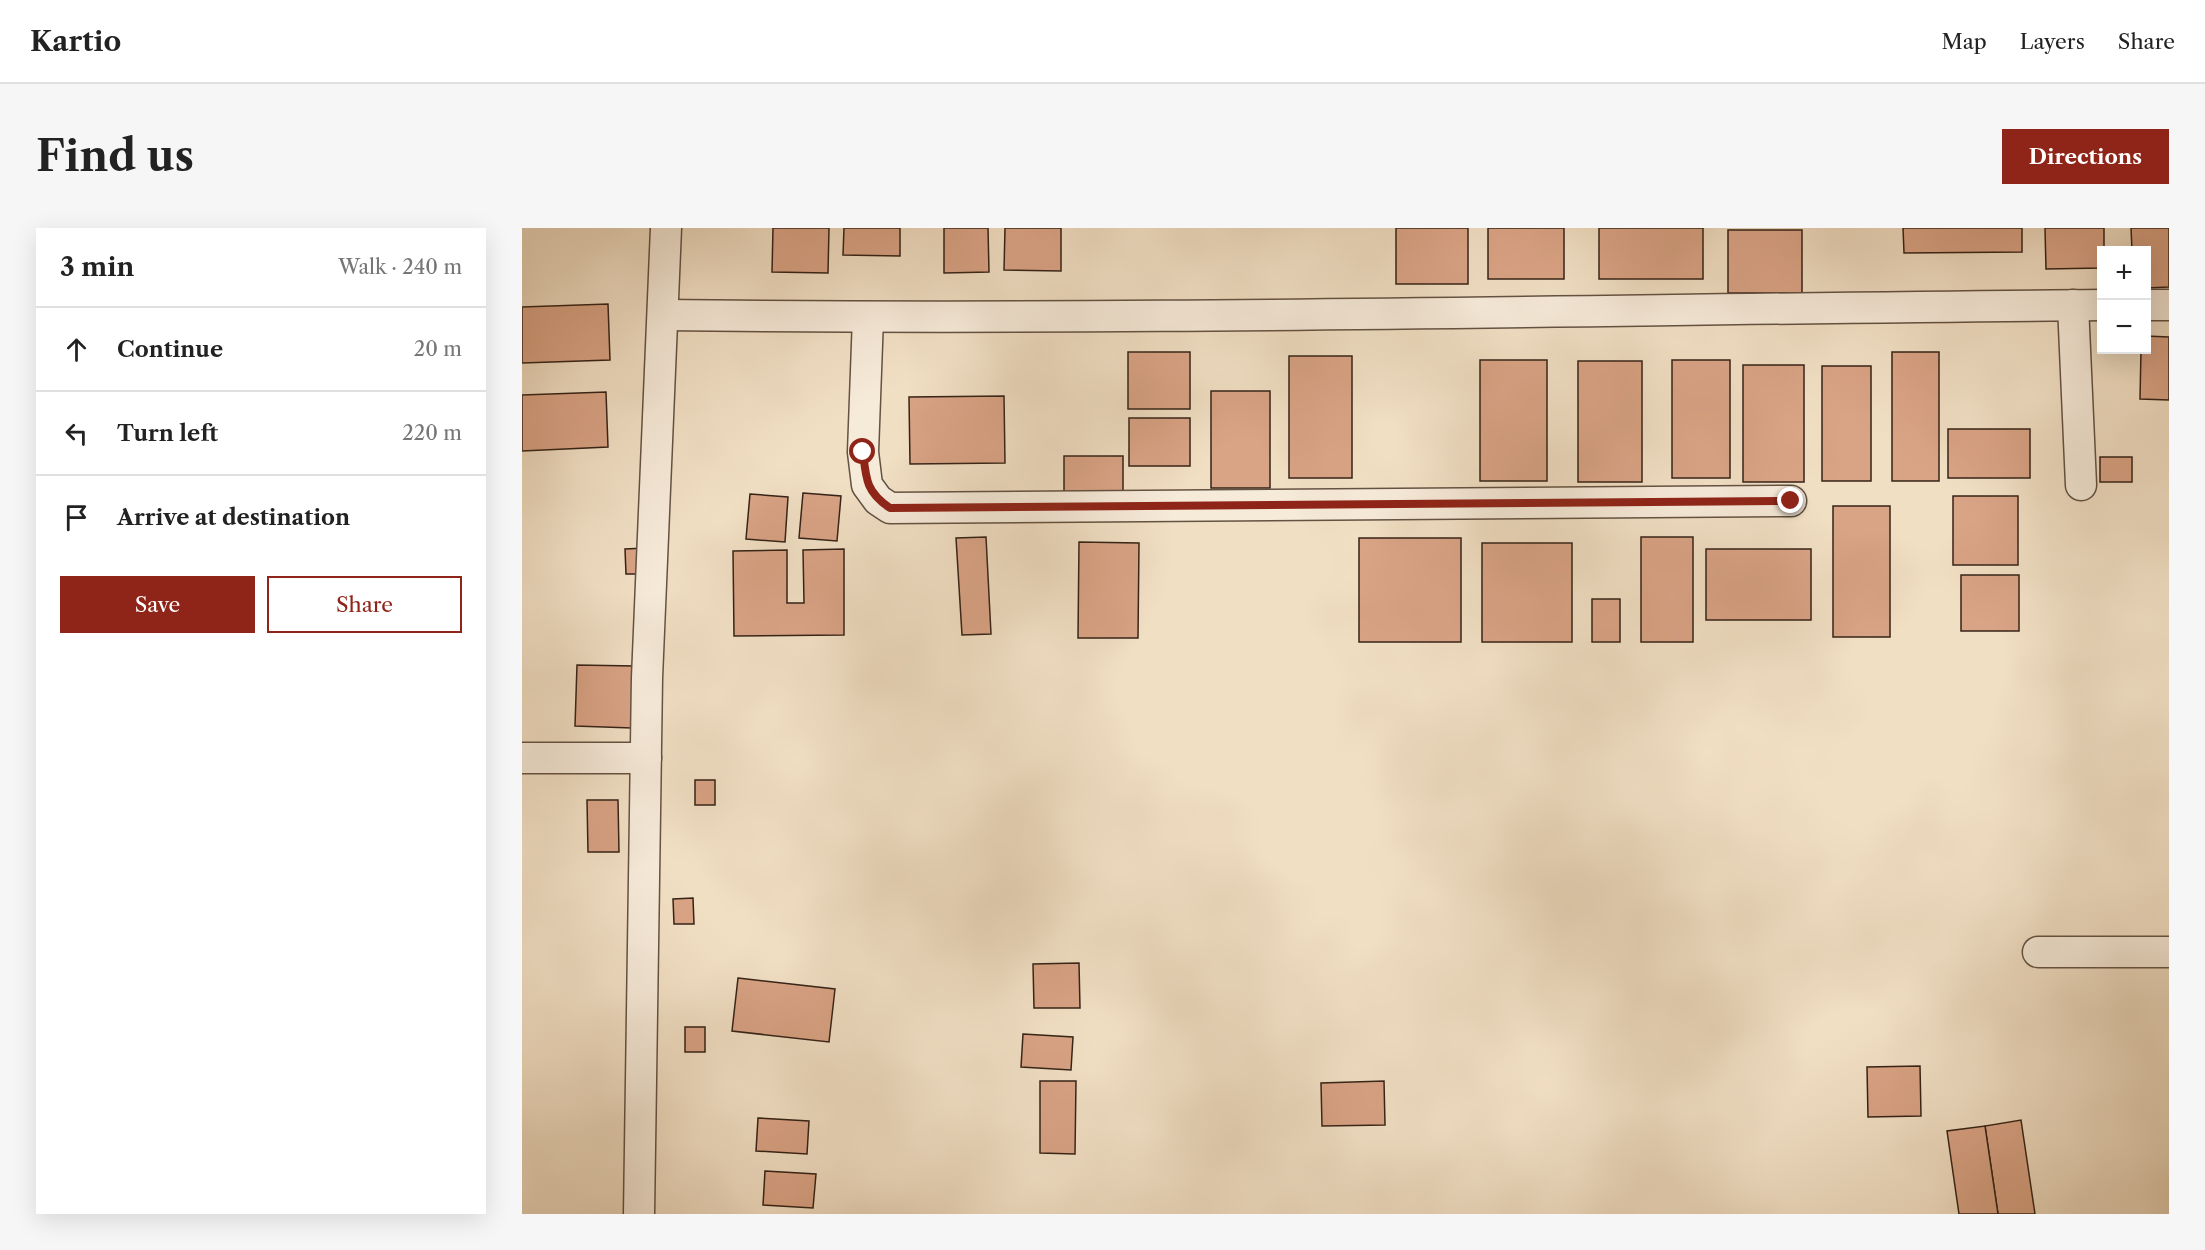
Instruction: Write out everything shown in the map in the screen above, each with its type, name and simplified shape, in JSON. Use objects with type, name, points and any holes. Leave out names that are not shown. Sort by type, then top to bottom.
[{"type":"street","points":[[639,1214],[647,678],[666,228]]},
{"type":"street","points":[[663,315],[868,318],[1160,317],[2087,305],[2081,485]]},
{"type":"street","points":[[2151,305],[2169,305]]},
{"type":"street","points":[[868,318],[863,452],[867,485],[878,501],[890,508],[1791,501]]},
{"type":"street","points":[[522,758],[646,758]]},
{"type":"street","points":[[2038,952],[2169,952]]},
{"type":"building","points":[[773,228],[829,228],[828,273],[772,272]]},
{"type":"building","points":[[844,228],[900,228],[900,256],[843,255]]},
{"type":"building","points":[[944,228],[988,228],[989,272],[944,273]]},
{"type":"building","points":[[1005,228],[1061,228],[1061,271],[1004,270]]},
{"type":"building","points":[[1396,228],[1468,228],[1468,284],[1396,284]]},
{"type":"building","points":[[1488,228],[1564,228],[1564,279],[1488,279]]},
{"type":"building","points":[[1599,228],[1703,228],[1703,279],[1599,279]]},
{"type":"building","points":[[1903,228],[2022,228],[2022,252],[1904,253]]},
{"type":"building","points":[[2045,228],[2104,228],[2104,246],[2097,246],[2097,268],[2046,269]]},
{"type":"building","points":[[2131,228],[2169,228],[2169,287],[2151,288],[2151,246],[2132,246]]},
{"type":"building","points":[[1728,230],[1802,230],[1802,293],[1728,293]]},
{"type":"building","points":[[608,304],[610,360],[522,363],[522,307]]},
{"type":"building","points":[[2151,336],[2169,337],[2169,400],[2140,399],[2141,354],[2151,354]]},
{"type":"building","points":[[1128,352],[1190,352],[1190,409],[1128,409]]},
{"type":"building","points":[[1892,352],[1939,352],[1939,481],[1892,481]]},
{"type":"building","points":[[1289,356],[1352,356],[1352,478],[1289,478]]},
{"type":"building","points":[[1480,360],[1547,360],[1547,481],[1480,481]]},
{"type":"building","points":[[1672,360],[1730,360],[1730,478],[1672,478]]},
{"type":"building","points":[[1578,361],[1642,361],[1642,482],[1578,482]]},
{"type":"building","points":[[1743,365],[1804,365],[1804,482],[1743,482]]},
{"type":"building","points":[[1822,366],[1871,366],[1871,481],[1822,481]]},
{"type":"building","points":[[1211,391],[1270,391],[1270,488],[1211,488]]},
{"type":"building","points":[[606,392],[608,447],[522,451],[522,395]]},
{"type":"building","points":[[1004,396],[1005,463],[910,464],[909,397]]},
{"type":"building","points":[[1129,418],[1190,418],[1190,466],[1129,466]]},
{"type":"building","points":[[1948,429],[2030,429],[2030,478],[1948,478]]},
{"type":"building","points":[[1064,456],[1123,456],[1123,494],[1064,494]]},
{"type":"building","points":[[2100,457],[2132,457],[2132,482],[2100,482]]},
{"type":"building","points":[[803,493],[841,496],[837,541],[799,538]]},
{"type":"building","points":[[750,494],[788,497],[785,542],[746,539]]},
{"type":"building","points":[[1953,496],[2018,496],[2018,565],[1953,565]]},
{"type":"building","points":[[1833,506],[1890,506],[1890,637],[1833,637]]},
{"type":"building","points":[[986,537],[991,634],[962,635],[956,538]]},
{"type":"building","points":[[1641,537],[1693,537],[1693,642],[1641,642]]},
{"type":"building","points":[[1359,538],[1461,538],[1461,642],[1359,642]]},
{"type":"building","points":[[1079,542],[1139,543],[1138,638],[1078,638]]},
{"type":"building","points":[[1482,543],[1572,543],[1572,642],[1482,642]]},
{"type":"building","points":[[645,548],[645,574],[626,574],[625,549]]},
{"type":"building","points":[[844,549],[844,635],[734,636],[733,551],[787,550],[787,603],[804,603],[803,550]]},
{"type":"building","points":[[1706,549],[1811,549],[1811,620],[1706,620]]},
{"type":"building","points":[[1961,575],[2019,575],[2019,631],[1961,631]]},
{"type":"building","points":[[1592,599],[1620,599],[1620,642],[1592,642]]},
{"type":"building","points":[[577,665],[634,666],[632,728],[575,726]]},
{"type":"building","points":[[695,780],[715,780],[715,805],[695,805]]},
{"type":"building","points":[[587,800],[618,800],[619,852],[588,852]]},
{"type":"building","points":[[693,898],[694,924],[674,924],[673,899]]},
{"type":"building","points":[[1079,963],[1080,1008],[1034,1008],[1033,964]]},
{"type":"building","points":[[738,978],[835,989],[829,1042],[732,1031]]},
{"type":"building","points":[[685,1027],[705,1027],[705,1052],[685,1052]]},
{"type":"building","points":[[1023,1034],[1073,1037],[1071,1070],[1021,1067]]},
{"type":"building","points":[[1920,1066],[1921,1116],[1868,1117],[1867,1067]]},
{"type":"building","points":[[1040,1081],[1076,1081],[1075,1154],[1040,1153]]},
{"type":"building","points":[[1384,1081],[1385,1125],[1322,1126],[1321,1083]]},
{"type":"building","points":[[758,1118],[809,1121],[807,1154],[756,1151]]},
{"type":"building","points":[[2021,1120],[2035,1214],[1998,1214],[1985,1126]]},
{"type":"building","points":[[1985,1126],[1998,1214],[1959,1214],[1947,1131]]},
{"type":"building","points":[[765,1171],[816,1174],[813,1208],[763,1205]]},
{"type":"route","points":[[863,452],[867,485],[878,501],[890,508],[1791,501]]}]
